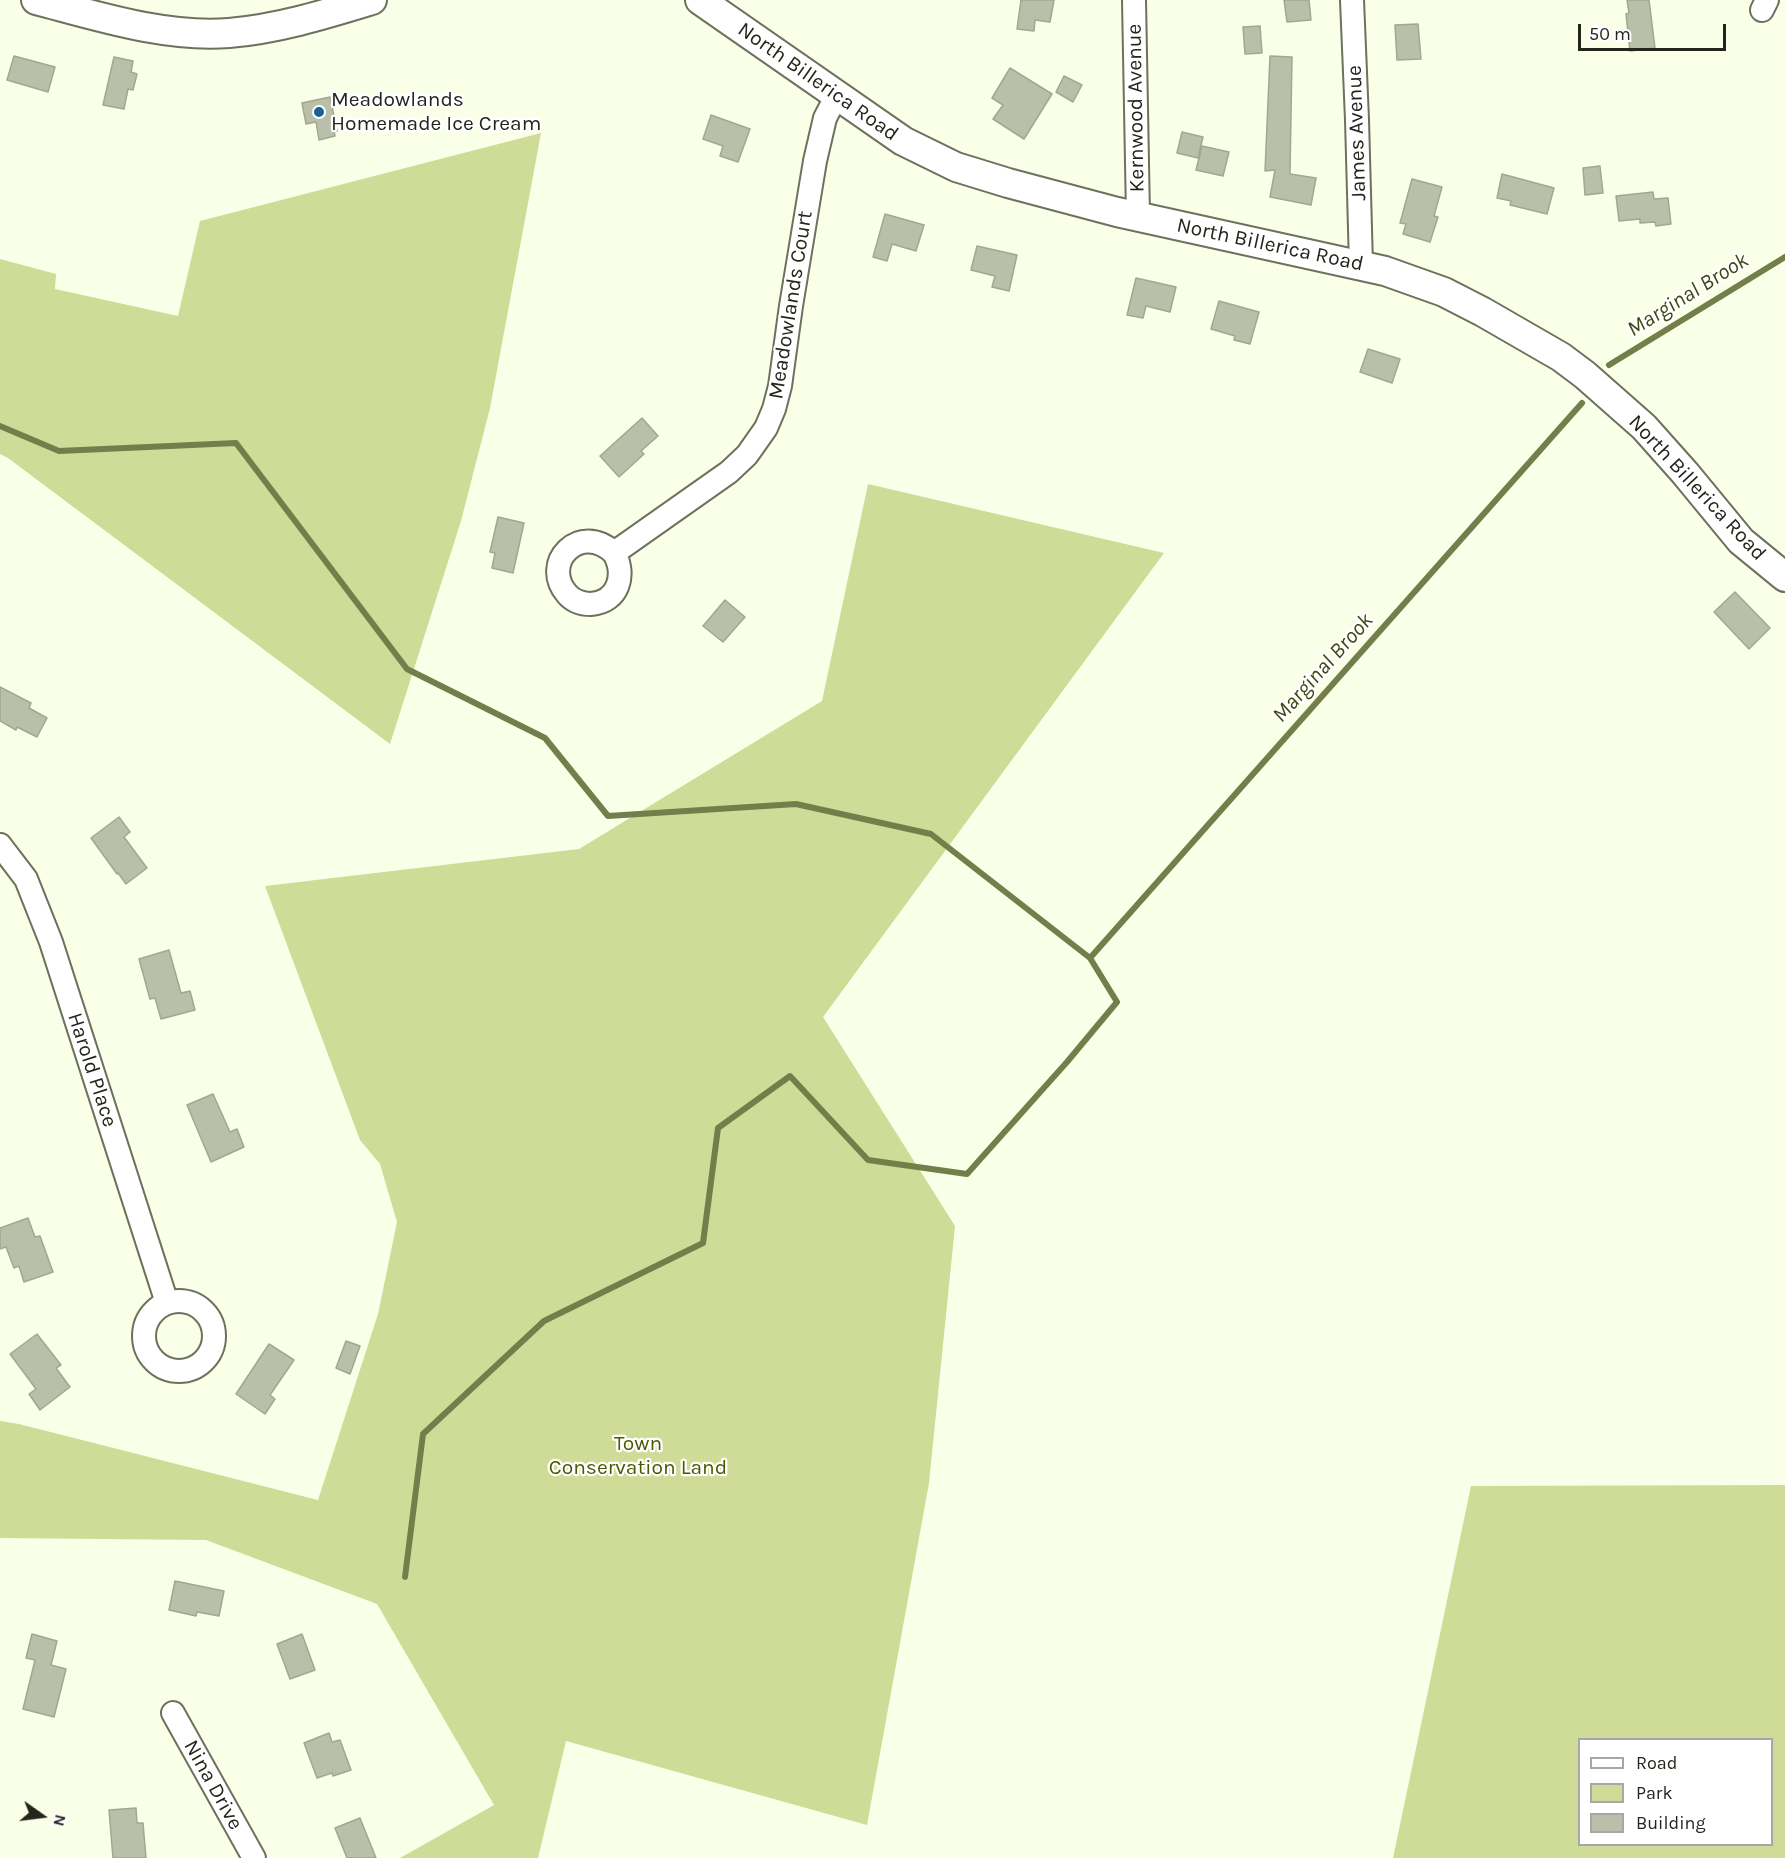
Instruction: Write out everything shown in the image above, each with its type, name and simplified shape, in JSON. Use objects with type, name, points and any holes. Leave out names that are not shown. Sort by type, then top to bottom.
[{"type":"main road","points":[[36,0],[126,23],[187,33],[229,33],[281,26],[372,0]]},
{"type":"main road","name":"North Billerica Road","points":[[700,0],[903,141],[957,167],[1008,183],[1138,216],[1385,271],[1444,292],[1518,332],[1572,365],[1644,428],[1741,541],[1785,578]]},
{"type":"street","name":"Kernwood Avenue","points":[[1134,0],[1138,216]]},
{"type":"street","name":"James Avenue","points":[[1352,0],[1358,120],[1361,265]]},
{"type":"street","name":"Meadowlands Court","points":[[614,553],[729,472],[747,455],[766,428],[774,410],[780,386],[815,161],[825,118],[837,95]]},
{"type":"street","name":"Harold Place","points":[[0,845],[26,879],[51,942],[167,1303]]},
{"type":"street","name":"Nina Drive","points":[[173,1713],[254,1858]]},
{"type":"green space","points":[[541,133],[490,408],[461,521],[390,744],[0,454],[0,259],[56,274],[55,289],[178,316],[200,221]]},
{"type":"green space","name":"Town Conservation Land","points":[[868,484],[1164,553],[823,1017],[955,1226],[929,1483],[867,1825],[566,1741],[538,1858],[400,1858],[494,1805],[377,1604],[206,1540],[0,1538],[0,1421],[318,1500],[378,1314],[397,1222],[380,1164],[360,1140],[265,886],[579,849],[822,701]]},
{"type":"green space","points":[[1785,1485],[1785,1858],[1393,1858],[1471,1486]]},
{"type":"building","points":[[1021,0],[1054,0],[1050,22],[1035,20],[1034,31],[1017,29]]},
{"type":"building","points":[[1284,0],[1309,0],[1311,20],[1287,22]]},
{"type":"building","points":[[1627,0],[1649,0],[1655,48],[1630,51],[1626,14],[1629,13]]},
{"type":"building","points":[[1418,24],[1421,59],[1397,60],[1395,25]]},
{"type":"building","points":[[1260,26],[1262,53],[1245,54],[1243,27]]},
{"type":"building","points":[[14,56],[55,67],[48,92],[7,80]]},
{"type":"building","points":[[1270,56],[1292,57],[1290,174],[1316,178],[1311,205],[1270,197],[1275,170],[1265,171]]},
{"type":"building","points":[[114,57],[133,61],[131,72],[137,74],[133,90],[128,89],[124,109],[103,105]]},
{"type":"building","points":[[1010,68],[1052,94],[1024,139],[993,119],[1003,105],[992,98]]},
{"type":"building","points":[[1064,76],[1082,85],[1073,102],[1056,92]]},
{"type":"building","name":"Meadowlands Homemade Ice Cream","points":[[330,97],[337,131],[334,132],[335,136],[319,140],[316,122],[306,124],[302,103]]},
{"type":"building","points":[[711,115],[750,129],[738,162],[720,156],[723,146],[703,139]]},
{"type":"building","points":[[1182,132],[1203,137],[1198,158],[1177,153]]},
{"type":"building","points":[[1202,146],[1229,152],[1223,176],[1196,170]]},
{"type":"building","points":[[1600,166],[1603,193],[1585,195],[1583,168]]},
{"type":"building","points":[[1502,174],[1554,188],[1547,214],[1510,205],[1511,201],[1497,198]]},
{"type":"building","points":[[1412,179],[1442,187],[1434,216],[1438,217],[1430,242],[1403,234],[1406,224],[1400,223]]},
{"type":"building","points":[[1653,192],[1654,199],[1668,198],[1671,224],[1656,226],[1655,222],[1640,223],[1640,219],[1619,221],[1616,196]]},
{"type":"building","points":[[885,214],[924,225],[916,251],[892,244],[887,261],[873,257]]},
{"type":"building","points":[[977,246],[1017,255],[1009,291],[992,287],[995,276],[971,270]]},
{"type":"building","points":[[1136,278],[1176,287],[1170,312],[1146,306],[1143,318],[1127,315]]},
{"type":"building","points":[[1219,301],[1259,312],[1250,344],[1234,340],[1235,336],[1211,329]]},
{"type":"building","points":[[1368,349],[1400,359],[1392,383],[1360,372]]},
{"type":"building","points":[[642,418],[658,436],[641,451],[644,454],[619,477],[600,456]]},
{"type":"building","points":[[498,517],[524,523],[513,573],[492,568],[495,553],[490,552]]},
{"type":"building","points":[[1735,592],[1770,628],[1749,649],[1714,612]]},
{"type":"building","points":[[725,600],[745,617],[723,642],[703,626]]},
{"type":"building","points":[[0,687],[31,703],[29,708],[47,718],[37,737],[17,727],[16,730],[0,721]]},
{"type":"building","points":[[119,817],[130,832],[124,837],[147,868],[126,884],[91,838]]},
{"type":"building","points":[[169,950],[181,993],[190,991],[195,1010],[161,1019],[155,998],[150,999],[139,959]]},
{"type":"building","points":[[213,1094],[230,1132],[237,1129],[244,1147],[211,1162],[187,1105]]},
{"type":"building","points":[[28,1218],[35,1237],[40,1236],[53,1272],[24,1282],[19,1266],[14,1268],[6,1247],[0,1249],[0,1228]]},
{"type":"building","points":[[37,1334],[61,1365],[56,1368],[70,1387],[40,1410],[29,1394],[36,1389],[10,1354]]},
{"type":"building","points":[[346,1341],[360,1346],[350,1374],[336,1368]]},
{"type":"building","points":[[269,1344],[294,1360],[270,1395],[275,1399],[265,1414],[236,1394]]},
{"type":"building","points":[[175,1581],[224,1591],[219,1616],[197,1612],[196,1616],[169,1610]]},
{"type":"building","points":[[32,1634],[57,1641],[51,1665],[66,1669],[54,1717],[23,1709],[35,1660],[26,1658]]},
{"type":"building","points":[[302,1634],[315,1670],[290,1679],[277,1644]]},
{"type":"building","points":[[329,1733],[332,1742],[340,1740],[351,1770],[317,1778],[304,1743]]},
{"type":"building","points":[[136,1808],[137,1823],[143,1823],[146,1858],[113,1858],[109,1810]]},
{"type":"building","points":[[360,1818],[376,1858],[347,1858],[335,1828]]},
{"type":"waterway","name":"Marginal Brook","points":[[1609,365],[1785,257]]},
{"type":"waterway","name":"Marginal Brook","points":[[1090,958],[1582,403]]},
{"type":"waterway","points":[[0,426],[59,451],[236,443],[407,669],[545,738],[608,816],[796,804],[931,834],[1090,958],[1117,1002],[967,1174],[868,1160],[790,1076],[718,1128],[703,1243],[544,1321],[423,1434],[405,1577]]},
{"type":"place","name":"Meadowlands Homemade Ice Cream","points":[[319,112]]}]
